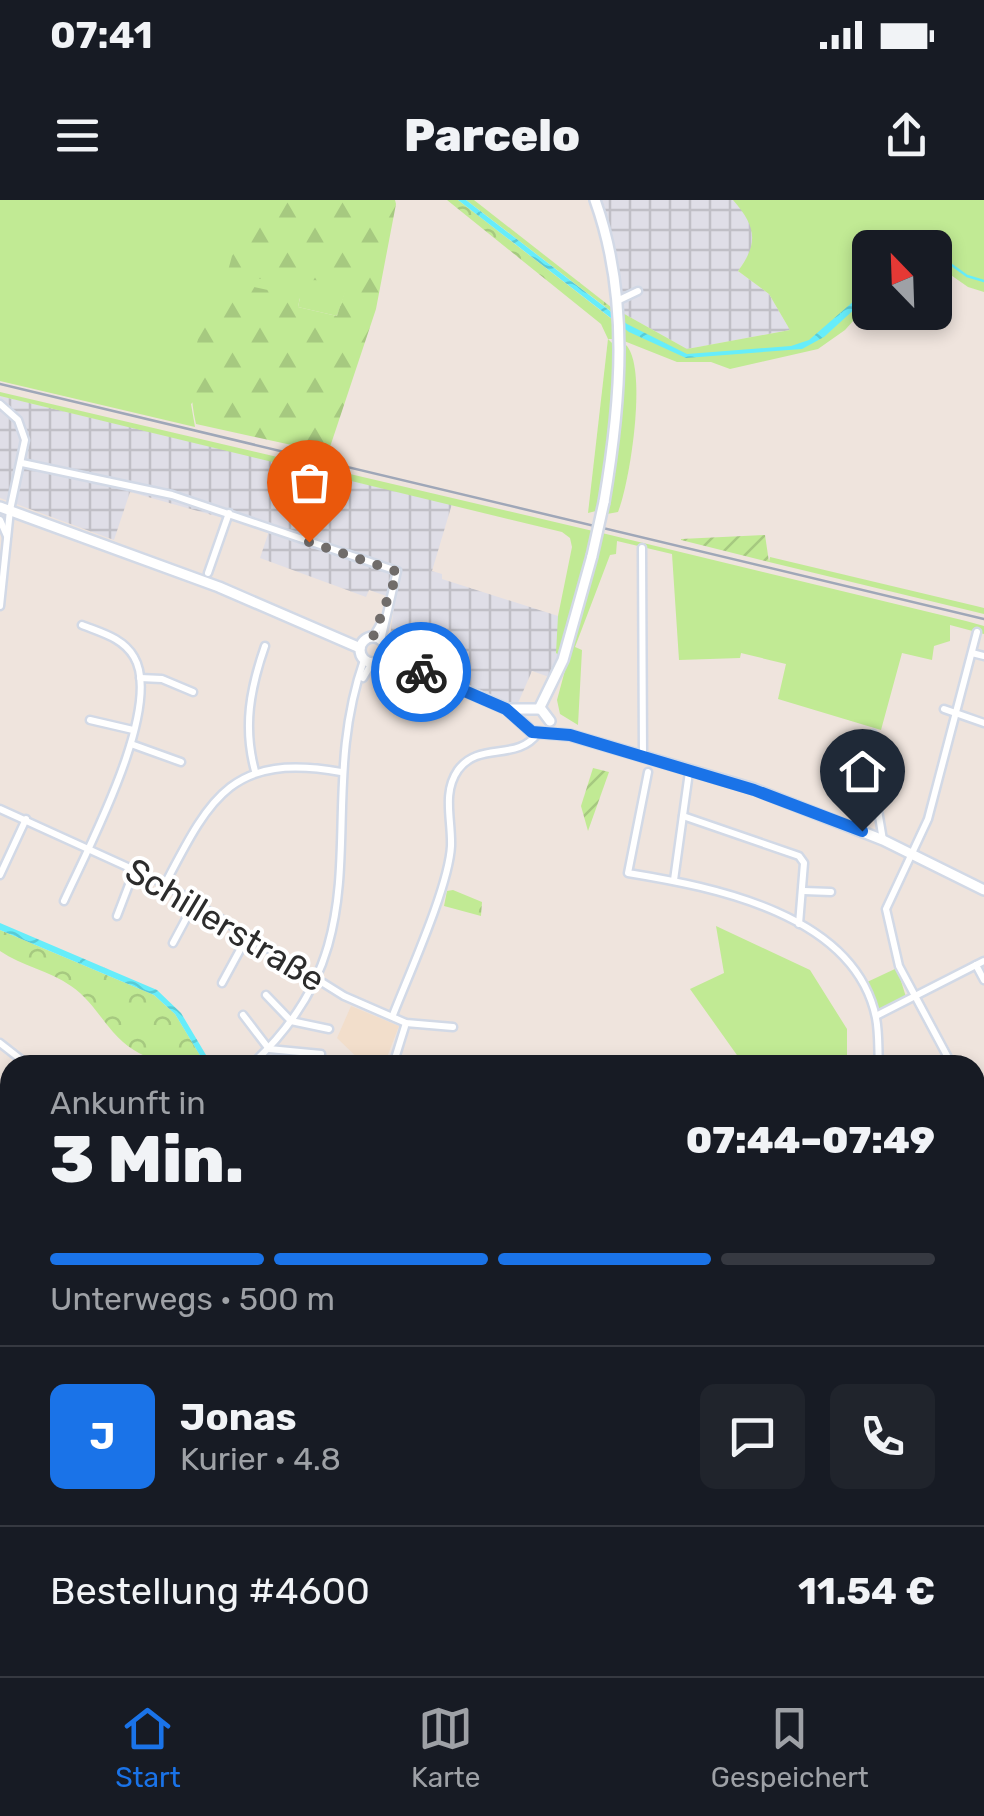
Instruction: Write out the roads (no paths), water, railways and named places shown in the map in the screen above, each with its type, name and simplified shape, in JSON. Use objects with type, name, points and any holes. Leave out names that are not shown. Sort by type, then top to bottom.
[{"type":"main road","points":[[538,721],[592,556],[604,502],[618,396],[618,330],[609,246],[595,200]]},
{"type":"main road","points":[[5,508],[340,638],[381,646],[402,663],[570,735],[754,790],[883,840],[984,890]]},
{"type":"main road","points":[[361,645],[368,661],[381,646]]},
{"type":"street","points":[[616,306],[638,291]]},
{"type":"street","points":[[0,404],[22,426],[26,440],[5,508],[7,537],[0,606]]},
{"type":"street","points":[[22,463],[172,495],[400,574],[384,619],[381,646]]},
{"type":"street","points":[[208,573],[229,512]]},
{"type":"street","points":[[0,520],[7,537]]},
{"type":"street","points":[[642,548],[644,759]]},
{"type":"street","points":[[64,901],[131,744],[140,678],[137,661],[119,640],[82,625]]},
{"type":"street","points":[[947,1055],[895,955],[886,909],[928,820],[978,632]]},
{"type":"street","points":[[255,771],[248,745],[248,716],[264,646]]},
{"type":"street","points":[[972,653],[984,656]]},
{"type":"street","points":[[262,1055],[291,1021],[316,980],[334,936],[340,901],[341,772],[368,661]]},
{"type":"street","points":[[140,678],[162,679],[193,692]]},
{"type":"street","points":[[944,709],[984,723]]},
{"type":"street","points":[[90,720],[134,730]]},
{"type":"street","points":[[393,1015],[448,863],[450,787],[462,766],[479,754],[522,748],[538,721]]},
{"type":"street","points":[[873,734],[868,746],[883,840]]},
{"type":"street","points":[[131,744],[181,762]]},
{"type":"street","points":[[165,884],[209,807],[255,771],[282,765],[341,772]]},
{"type":"street","points":[[648,772],[628,874],[674,880],[742,897],[799,924],[847,963],[876,1016],[878,1055]]},
{"type":"street","points":[[674,880],[688,772]]},
{"type":"street","name":"Schillerstraße","points":[[0,808],[165,884],[316,980],[406,1022],[453,1027]]},
{"type":"street","points":[[682,816],[798,856],[804,863],[799,924]]},
{"type":"street","points":[[0,874],[26,819]]},
{"type":"street","points":[[117,916],[135,869]]},
{"type":"street","points":[[804,891],[831,892]]},
{"type":"street","points":[[174,942],[195,902]]},
{"type":"street","points":[[222,984],[247,938]]},
{"type":"street","points":[[876,1016],[980,964],[984,980]]},
{"type":"street","points":[[266,995],[291,1021],[329,1029]]},
{"type":"street","points":[[243,1015],[269,1048],[321,1054]]},
{"type":"street","points":[[397,1055],[406,1022]]},
{"type":"water","points":[[458,200],[466,200],[627,324],[687,354],[791,346],[809,340],[852,303],[852,311],[824,337],[802,349],[686,358],[629,332]]},
{"type":"water","points":[[0,923],[157,990],[181,1013],[206,1055],[200,1055],[175,1014],[154,995],[0,930]]},
{"type":"waterway","points":[[952,265],[967,276],[984,281]]},
{"type":"railway","points":[[0,384],[984,619]]}]
